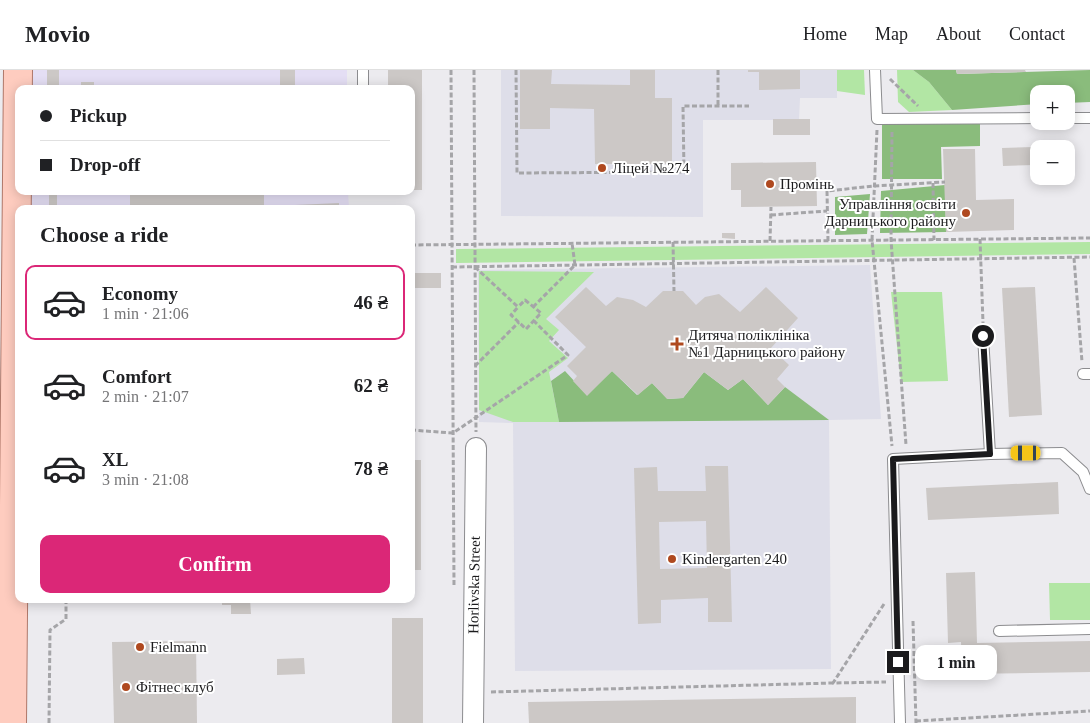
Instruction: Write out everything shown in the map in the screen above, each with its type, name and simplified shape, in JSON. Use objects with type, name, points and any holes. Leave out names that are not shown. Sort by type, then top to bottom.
[{"type":"main road","points":[[18,70],[18,85]]},
{"type":"main road","points":[[12,723],[12,250],[15,160]]},
{"type":"street","name":"Horlivska Street","points":[[473,723],[476,448]]},
{"type":"lane","points":[[363,70],[364,85]]},
{"type":"lane","points":[[875,70],[877,119],[1030,118]]},
{"type":"lane","points":[[1075,118],[1090,118]]},
{"type":"lane","points":[[983,336],[990,454]]},
{"type":"lane","points":[[900,723],[893,459],[990,454],[1062,453],[1083,472],[1090,489]]},
{"type":"lane","points":[[1000,631],[1090,628]]},
{"type":"path","points":[[451,70],[454,588]]},
{"type":"path","points":[[474,70],[476,448]]},
{"type":"path","points":[[516,70],[517,173],[684,172],[683,106],[749,106]]},
{"type":"path","points":[[718,70],[718,106]]},
{"type":"path","points":[[890,79],[932,119]]},
{"type":"path","points":[[877,119],[872,240],[893,459]]},
{"type":"path","points":[[892,119],[892,185]]},
{"type":"path","points":[[828,240],[827,191],[944,182]]},
{"type":"path","points":[[933,183],[934,240]]},
{"type":"path","points":[[770,241],[771,207]]},
{"type":"path","points":[[771,215],[827,211]]},
{"type":"path","points":[[415,244],[1090,238]]},
{"type":"path","points":[[980,239],[983,336]]},
{"type":"path","points":[[673,242],[674,291]]},
{"type":"path","points":[[572,243],[575,265]]},
{"type":"path","points":[[1074,258],[1086,374]]},
{"type":"path","points":[[452,267],[1090,258]]},
{"type":"path","points":[[533,307],[575,265]]},
{"type":"path","points":[[474,267],[518,307]]},
{"type":"path","points":[[525,300],[533,307],[541,313],[526,329],[511,315],[525,300]]},
{"type":"path","points":[[415,430],[453,433],[568,355],[534,321]]},
{"type":"path","points":[[475,366],[519,322]]},
{"type":"path","points":[[833,683],[896,585]]},
{"type":"path","points":[[49,723],[50,630],[66,619],[66,603]]},
{"type":"path","points":[[473,693],[899,681]]},
{"type":"path","points":[[916,721],[1090,711]]},
{"type":"shaded area","points":[[28,70],[347,70],[347,85],[28,85]]},
{"type":"shaded area","name":"Ліцей №274","points":[[501,70],[837,70],[837,98],[800,98],[799,120],[703,120],[703,217],[501,216]]},
{"type":"shaded area","points":[[25,195],[348,195],[349,205],[25,205]]},
{"type":"shaded area","points":[[870,265],[881,419],[829,420],[831,669],[515,671],[513,423],[479,422],[478,270]]},
{"type":"green space","points":[[837,70],[864,70],[865,95],[837,91]]},
{"type":"green space","points":[[897,70],[913,70],[929,82],[952,110],[909,112],[898,102]]},
{"type":"green space","points":[[913,70],[956,70],[957,74],[1090,70],[1090,102],[1075,103],[1075,85],[1030,85],[1030,105],[952,110],[929,82]]},
{"type":"green space","points":[[980,123],[980,146],[941,147],[942,179],[882,179],[882,124]]},
{"type":"green space","points":[[945,185],[946,232],[880,233],[881,191]]},
{"type":"green space","points":[[870,194],[867,234],[835,235],[835,197]]},
{"type":"green space","points":[[1090,242],[1090,254],[456,263],[456,249]]},
{"type":"green space","points":[[479,271],[594,272],[546,319],[559,330],[549,341],[568,358],[549,372],[559,422],[513,422],[479,410]]},
{"type":"green space","points":[[891,292],[942,292],[948,381],[901,382]]},
{"type":"green space","points":[[565,371],[587,395],[612,371],[637,395],[652,383],[668,399],[683,398],[704,372],[728,390],[743,379],[768,405],[785,387],[829,420],[559,422],[551,381]]},
{"type":"green space","points":[[1049,583],[1090,583],[1090,620],[1050,620]]},
{"type":"building","points":[[47,70],[59,70],[59,85],[47,85]]},
{"type":"building","points":[[280,70],[295,70],[295,85],[280,85]]},
{"type":"building","points":[[388,70],[422,70],[422,190],[415,190],[415,85],[388,85]]},
{"type":"building","points":[[520,70],[552,70],[551,84],[630,85],[630,70],[655,70],[655,98],[672,98],[672,164],[595,164],[594,109],[550,108],[550,129],[520,129]]},
{"type":"building","points":[[748,70],[800,70],[800,89],[759,90],[759,72],[748,72]]},
{"type":"building","points":[[956,70],[1025,70],[1026,72],[957,74]]},
{"type":"building","points":[[81,82],[94,82],[94,85],[81,85]]},
{"type":"building","points":[[773,119],[810,119],[810,135],[773,135]]},
{"type":"building","points":[[1030,147],[1030,165],[1003,166],[1002,148]]},
{"type":"building","points":[[943,149],[975,149],[976,200],[1014,199],[1014,230],[946,232]]},
{"type":"building","points":[[816,162],[817,206],[741,207],[741,190],[731,190],[731,163]]},
{"type":"building","points":[[49,195],[57,195],[57,205],[49,205]]},
{"type":"building","points":[[130,195],[264,195],[264,205],[130,205]]},
{"type":"building","points":[[339,203],[339,205],[295,205]]},
{"type":"building","points":[[722,233],[735,233],[735,239],[722,238]]},
{"type":"building","points":[[415,273],[441,273],[441,288],[415,288]]},
{"type":"building","points":[[586,287],[606,306],[617,297],[633,300],[646,307],[663,291],[683,291],[696,305],[705,297],[719,294],[740,312],[766,287],[798,318],[771,348],[789,365],[777,379],[785,387],[768,405],[743,379],[728,390],[704,372],[683,398],[667,399],[652,383],[638,395],[612,371],[587,396],[573,381],[577,376],[567,366],[586,347],[555,317]]},
{"type":"building","points":[[1035,287],[1042,415],[1009,417],[1002,288]]},
{"type":"building","points":[[415,460],[421,460],[421,570],[415,570]]},
{"type":"building","points":[[705,466],[728,466],[732,622],[708,622],[708,598],[661,600],[661,623],[638,624],[634,468],[657,467],[658,491],[706,491]],"holes":[[[706,521],[707,568],[660,569],[659,522]]]},
{"type":"building","points":[[1058,482],[1059,514],[928,520],[926,488]]},
{"type":"building","points":[[975,572],[977,643],[1090,641],[1090,672],[962,674],[961,642],[948,643],[946,573]]},
{"type":"building","points":[[222,603],[250,603],[251,614],[231,614],[231,605],[222,605]]},
{"type":"building","points":[[392,618],[423,618],[423,723],[392,723]]},
{"type":"building","points":[[196,641],[197,723],[114,723],[112,642]]},
{"type":"building","points":[[304,658],[305,674],[277,675],[277,659]]},
{"type":"building","points":[[856,697],[856,723],[529,723],[528,702]]},
{"type":"place","name":"Ліцей №274","points":[[602,168]]},
{"type":"place","name":"Промінь","points":[[770,184]]},
{"type":"place","name":"Управління освіти Дарницького району","points":[[966,213]]},
{"type":"place","name":"Дитяча поліклініка №1 Дарницького району","points":[[677,344]]},
{"type":"place","name":"Kindergarten 240","points":[[672,559]]},
{"type":"place","name":"Fielmann","points":[[140,647]]},
{"type":"place","name":"Фітнес клуб","points":[[126,687]]},
{"type":"route","points":[[898,662],[893,459],[990,454],[983,336]]}]
